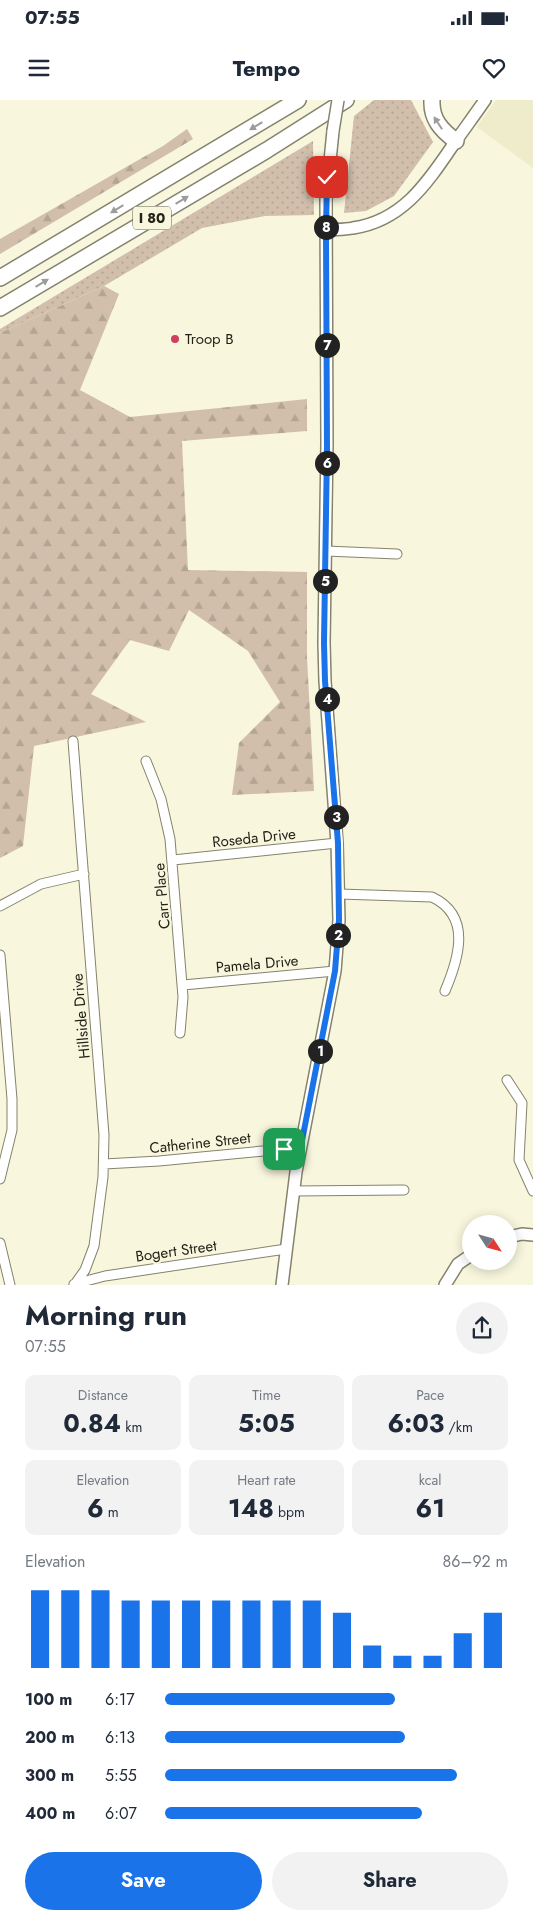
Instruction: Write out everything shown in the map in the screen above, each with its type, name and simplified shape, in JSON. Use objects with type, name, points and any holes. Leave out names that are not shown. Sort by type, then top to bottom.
[{"type":"highway","name":"I 80","points":[[0,278],[298,100]]},
{"type":"highway","name":"I 80","points":[[0,308],[276,145],[346,100]]},
{"type":"highway","points":[[432,100],[434,118],[443,130],[456,141]]},
{"type":"street","points":[[282,1285],[293,1191],[338,947],[338,843],[325,681],[327,177],[338,100]]},
{"type":"street","points":[[326,230],[361,226],[385,217],[399,209],[423,188],[485,100]]},
{"type":"street","points":[[326,551],[397,554]]},
{"type":"street","name":"Hillside Drive","points":[[73,741],[103,1114],[104,1164],[94,1246],[85,1270],[73,1284]]},
{"type":"street","name":"Carr Place","points":[[146,761],[165,812],[173,860],[183,985],[180,1033]]},
{"type":"street","name":"Roseda Drive","points":[[173,860],[338,843]]},
{"type":"street","points":[[0,906],[41,884],[84,874]]},
{"type":"street","points":[[339,894],[432,897],[444,905],[454,915],[458,937],[457,959],[445,991]]},
{"type":"street","points":[[0,955],[12,1107],[12,1130],[0,1179]]},
{"type":"street","name":"Pamela Drive","points":[[183,985],[335,971]]},
{"type":"street","points":[[507,1080],[522,1103],[519,1160],[529,1174],[533,1191]]},
{"type":"street","name":"Catherine Street","points":[[104,1164],[159,1161],[284,1149],[300,1151]]},
{"type":"street","points":[[293,1191],[404,1190]]},
{"type":"street","points":[[518,1235],[533,1235]]},
{"type":"street","points":[[0,1243],[10,1285]]},
{"type":"street","name":"Bogert Street","points":[[73,1284],[105,1276],[286,1249]]},
{"type":"street","points":[[444,1285],[458,1264],[462,1261]]},
{"type":"shaded area","points":[[496,100],[533,100],[533,168],[477,127]]},
{"type":"green space","points":[[374,100],[411,100],[433,142],[394,196],[366,211],[344,213],[354,116]]},
{"type":"green space","points":[[187,129],[193,139],[0,254],[0,239],[163,146]]},
{"type":"green space","points":[[313,141],[314,215],[265,216],[202,228],[104,286],[0,333],[0,329]]},
{"type":"green space","points":[[104,286],[119,294],[80,390],[130,417],[307,399],[307,431],[182,441],[188,570],[307,572],[307,657],[314,791],[232,795],[239,743],[280,702],[248,651],[189,610],[169,651],[130,640],[91,694],[146,722],[34,746],[23,846],[0,858],[0,333]]},
{"type":"place","name":"Troop B","points":[[175,339]]},
{"type":"route","points":[[284,1149],[300,1151],[338,947],[338,843],[325,681],[324,643],[327,449],[327,177]]}]
